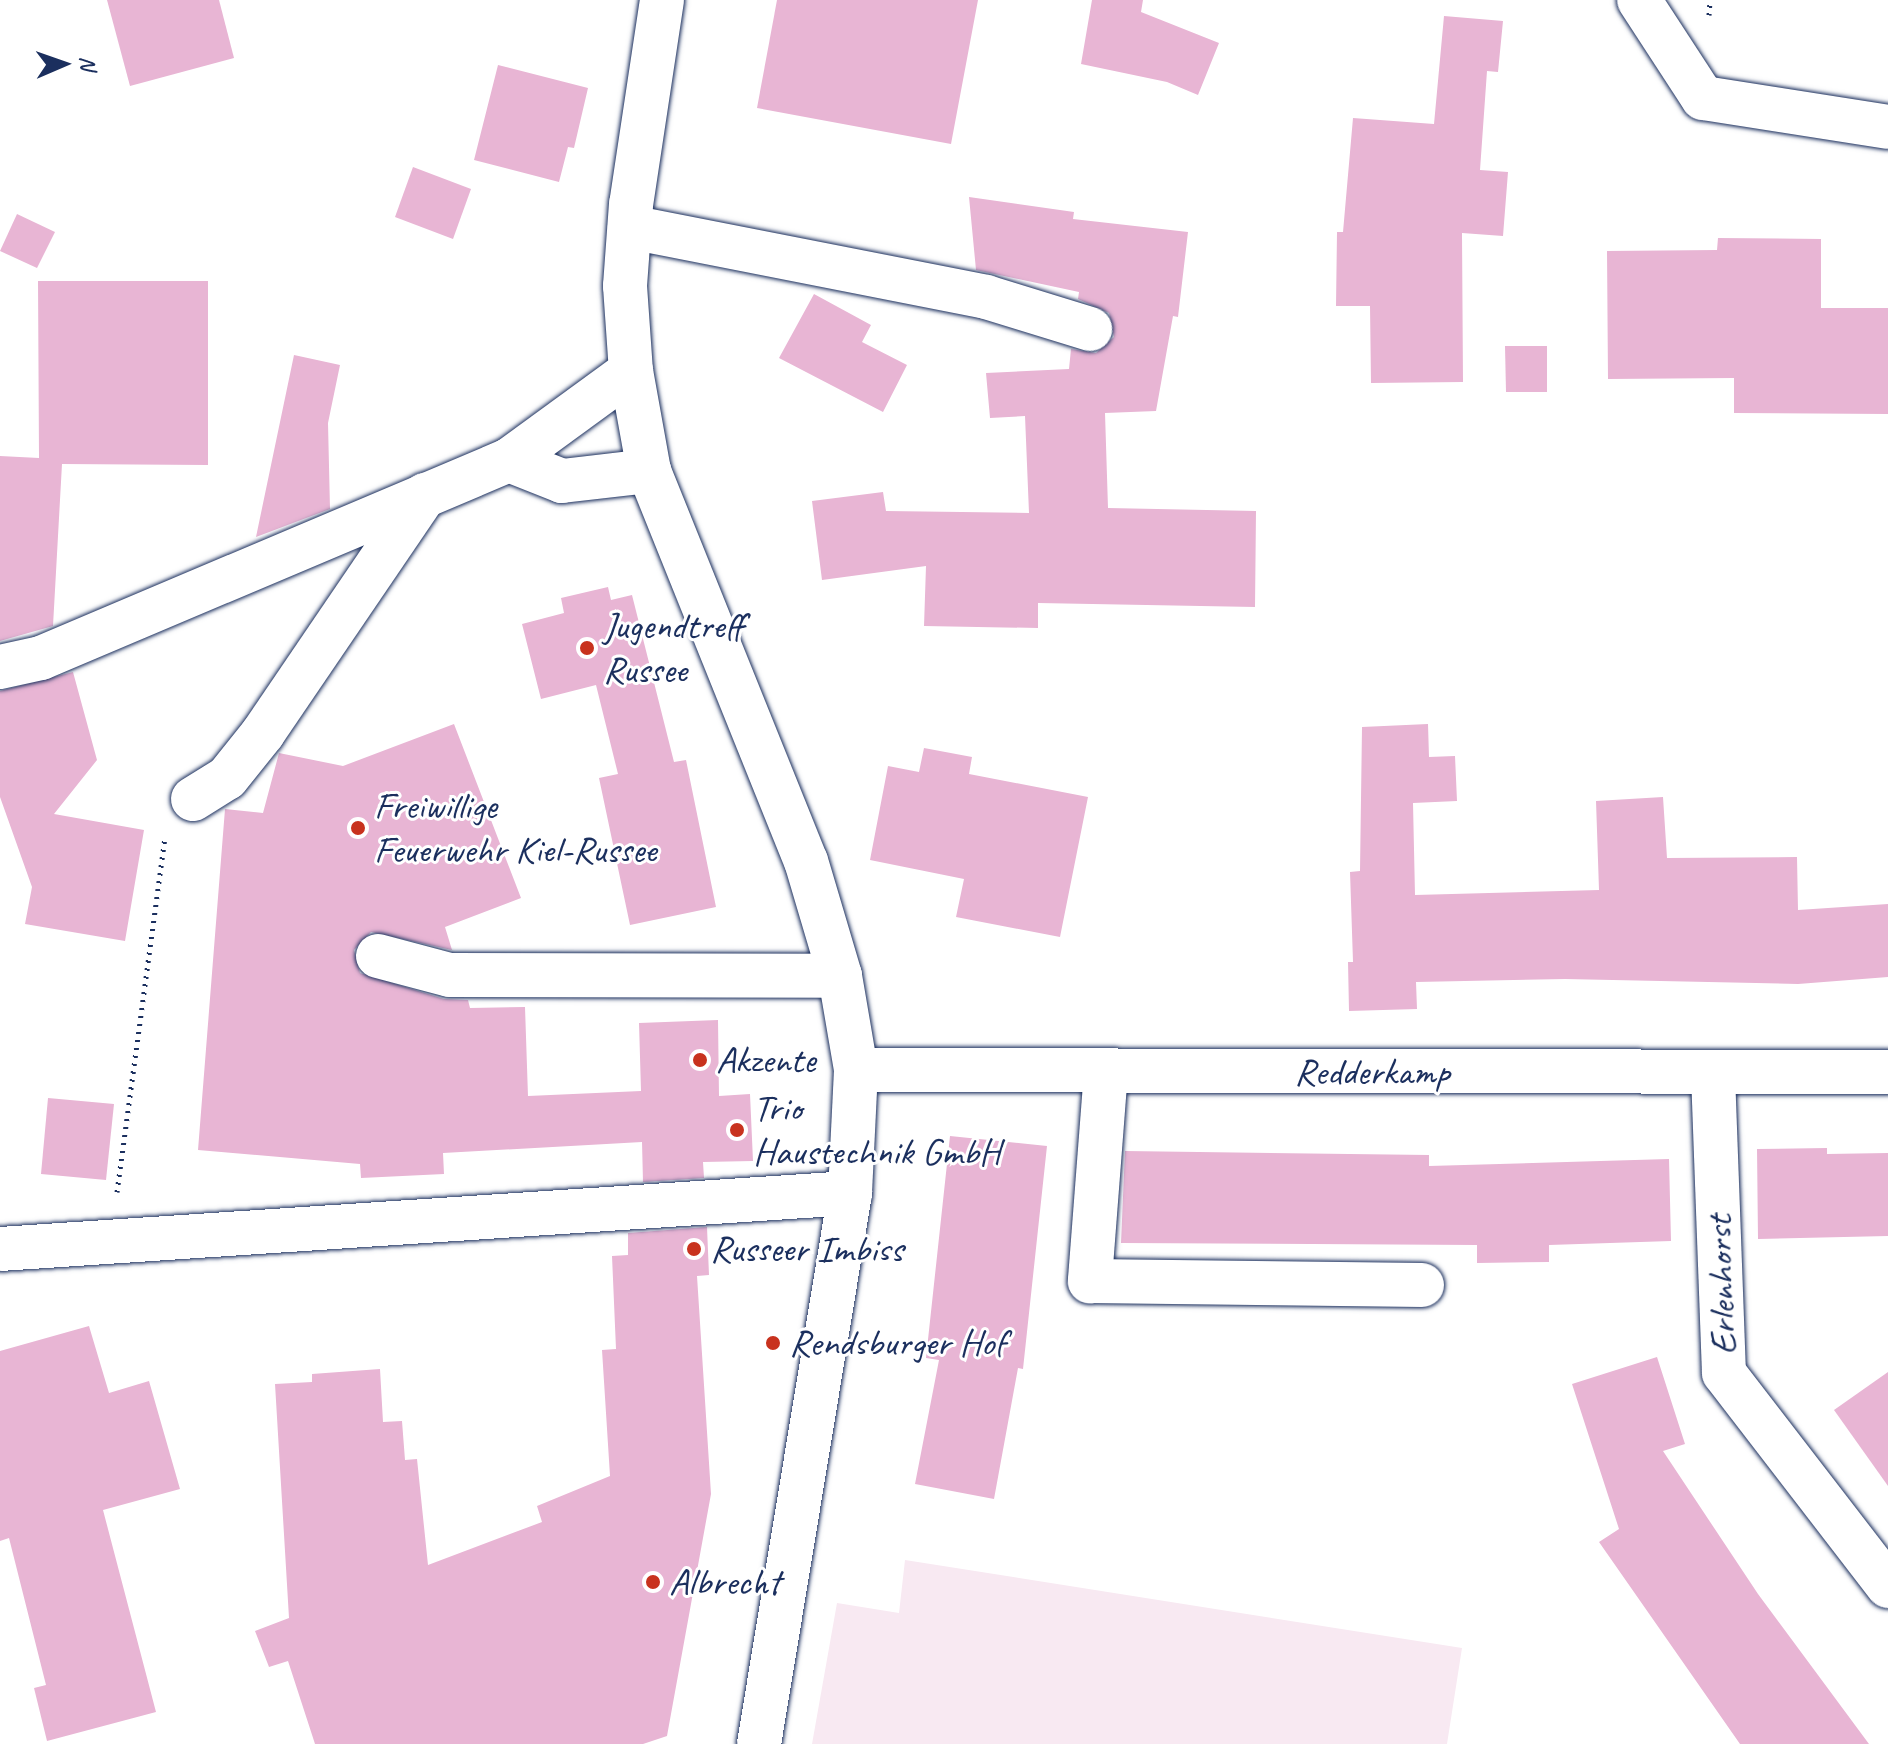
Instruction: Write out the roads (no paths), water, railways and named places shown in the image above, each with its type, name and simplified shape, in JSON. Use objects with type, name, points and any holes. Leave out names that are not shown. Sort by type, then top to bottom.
[{"type":"street","points":[[662,0],[630,227],[625,286],[631,371],[649,471],[806,861],[840,976],[856,1070],[850,1193],[759,1744]]},
{"type":"street","points":[[1639,0],[1703,98],[1888,127]]},
{"type":"street","points":[[630,227],[986,297],[1090,329]]},
{"type":"street","points":[[0,667],[41,658],[509,460],[631,371]]},
{"type":"street","points":[[509,460],[562,481],[649,471]]},
{"type":"street","points":[[193,799],[227,778],[263,733],[425,495]]},
{"type":"street","points":[[378,956],[450,975],[840,976]]},
{"type":"street","name":"Redderkamp","points":[[856,1070],[1888,1072]]},
{"type":"street","points":[[1106,1071],[1090,1281],[1422,1285]]},
{"type":"street","name":"Erlenhorst","points":[[1713,1074],[1724,1373],[1888,1586]]},
{"type":"street","points":[[0,1249],[850,1193]]},
{"type":"place","name":"Jugendtreff Russee","points":[[587,648]]},
{"type":"place","name":"Freiwillige Feuerwehr Kiel-Russee","points":[[358,828]]},
{"type":"place","name":"Akzente","points":[[700,1060]]},
{"type":"place","name":"Trio Haustechnik GmbH","points":[[737,1130]]},
{"type":"place","name":"Russeer Imbiss","points":[[694,1249]]},
{"type":"place","name":"Rendsburger Hof","points":[[773,1343]]},
{"type":"place","name":"Albrecht","points":[[653,1582]]}]
